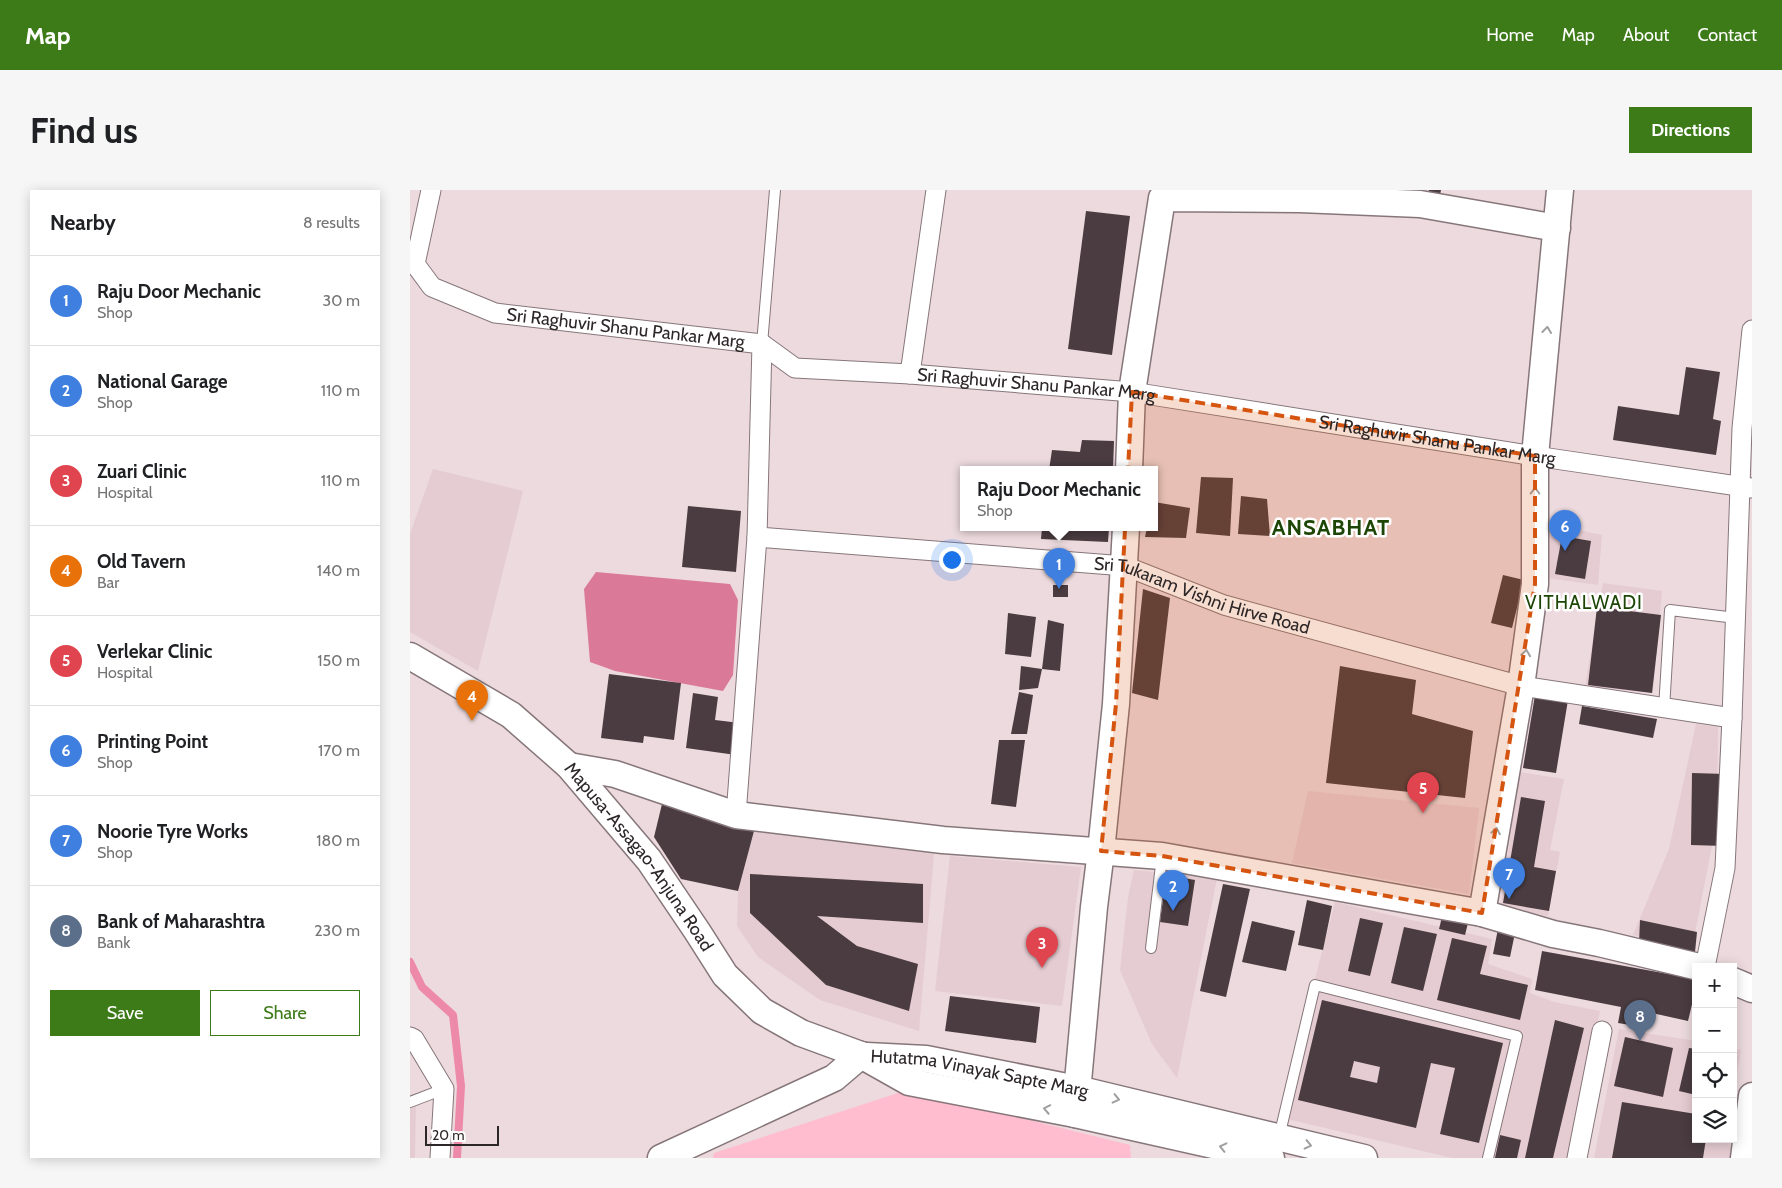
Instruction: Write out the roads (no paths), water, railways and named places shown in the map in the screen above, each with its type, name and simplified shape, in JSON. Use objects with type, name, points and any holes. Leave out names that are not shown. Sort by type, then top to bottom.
[{"type":"street","name":"Sri Raghuvir Shanu Pankar Marg","points":[[431,190],[416,264],[432,287],[494,313],[762,344],[795,368],[910,374],[1132,392],[1535,456],[1746,487]]},
{"type":"street","points":[[910,374],[936,190]]},
{"type":"street","points":[[1482,913],[1521,686],[1536,584],[1535,456],[1560,190]]},
{"type":"street","points":[[1129,466],[1132,392],[1157,194],[1301,195],[1420,204],[1557,228]]},
{"type":"street","points":[[1706,963],[1725,868],[1736,618],[1746,487],[1742,428],[1752,330]]},
{"type":"street","points":[[736,816],[757,537],[762,344]]},
{"type":"street","points":[[1076,1102],[1094,907],[1116,704],[1126,531]]},
{"type":"street","name":"Sri Tukaram Vishni Hirve Road","points":[[757,537],[1124,566],[1224,605],[1521,686],[1732,718]]},
{"type":"street","name":"Mapusa-Assagao-Anjuna Road","points":[[410,656],[511,715],[569,766],[649,860],[725,975],[762,1012],[801,1033],[861,1055]]},
{"type":"street","points":[[569,766],[615,774],[736,816],[943,840],[1162,856],[1482,913],[1553,934],[1692,965]]},
{"type":"street","points":[[1737,982],[1752,989]]},
{"type":"street","points":[[1577,1158],[1602,1031]]},
{"type":"street","points":[[410,1036],[414,1039],[444,1088],[440,1158]]},
{"type":"street","points":[[661,1158],[702,1148],[834,1078],[861,1055]]},
{"type":"street","name":"Hutatma Vinayak Sapte Marg","points":[[861,1055],[909,1082],[1076,1102],[1264,1152],[1364,1158]]},
{"type":"street","points":[[1744,1158],[1752,1096]]},
{"type":"lane","points":[[762,344],[775,190]]},
{"type":"lane","points":[[1664,709],[1670,610],[1736,618]]},
{"type":"lane","points":[[1151,948],[1162,856]]},
{"type":"lane","points":[[1264,1152],[1315,986],[1517,1036],[1488,1158]]},
{"type":"lane","points":[[410,1102],[444,1088]]},
{"type":"waterway","points":[[410,962],[422,987],[453,1015],[461,1086],[457,1158]]},
{"type":"place","name":"Printing Point","points":[[1565,551]]},
{"type":"place","name":"Raju Door Mechanic","points":[[1059,589]]},
{"type":"place","name":"Old Tavern","points":[[472,721]]},
{"type":"place","name":"Verlekar Clinic","points":[[1423,813]]},
{"type":"place","name":"Noorie Tyre Works","points":[[1509,899]]},
{"type":"place","name":"National Garage","points":[[1173,911]]},
{"type":"place","name":"Zuari Clinic","points":[[1042,968]]},
{"type":"place","name":"Bank of Maharashtra","points":[[1640,1041]]},
{"type":"district","name":"ANSABHAT","points":[[1331,527]]},
{"type":"district","name":"VITHALWADI","points":[[1584,602]]}]
